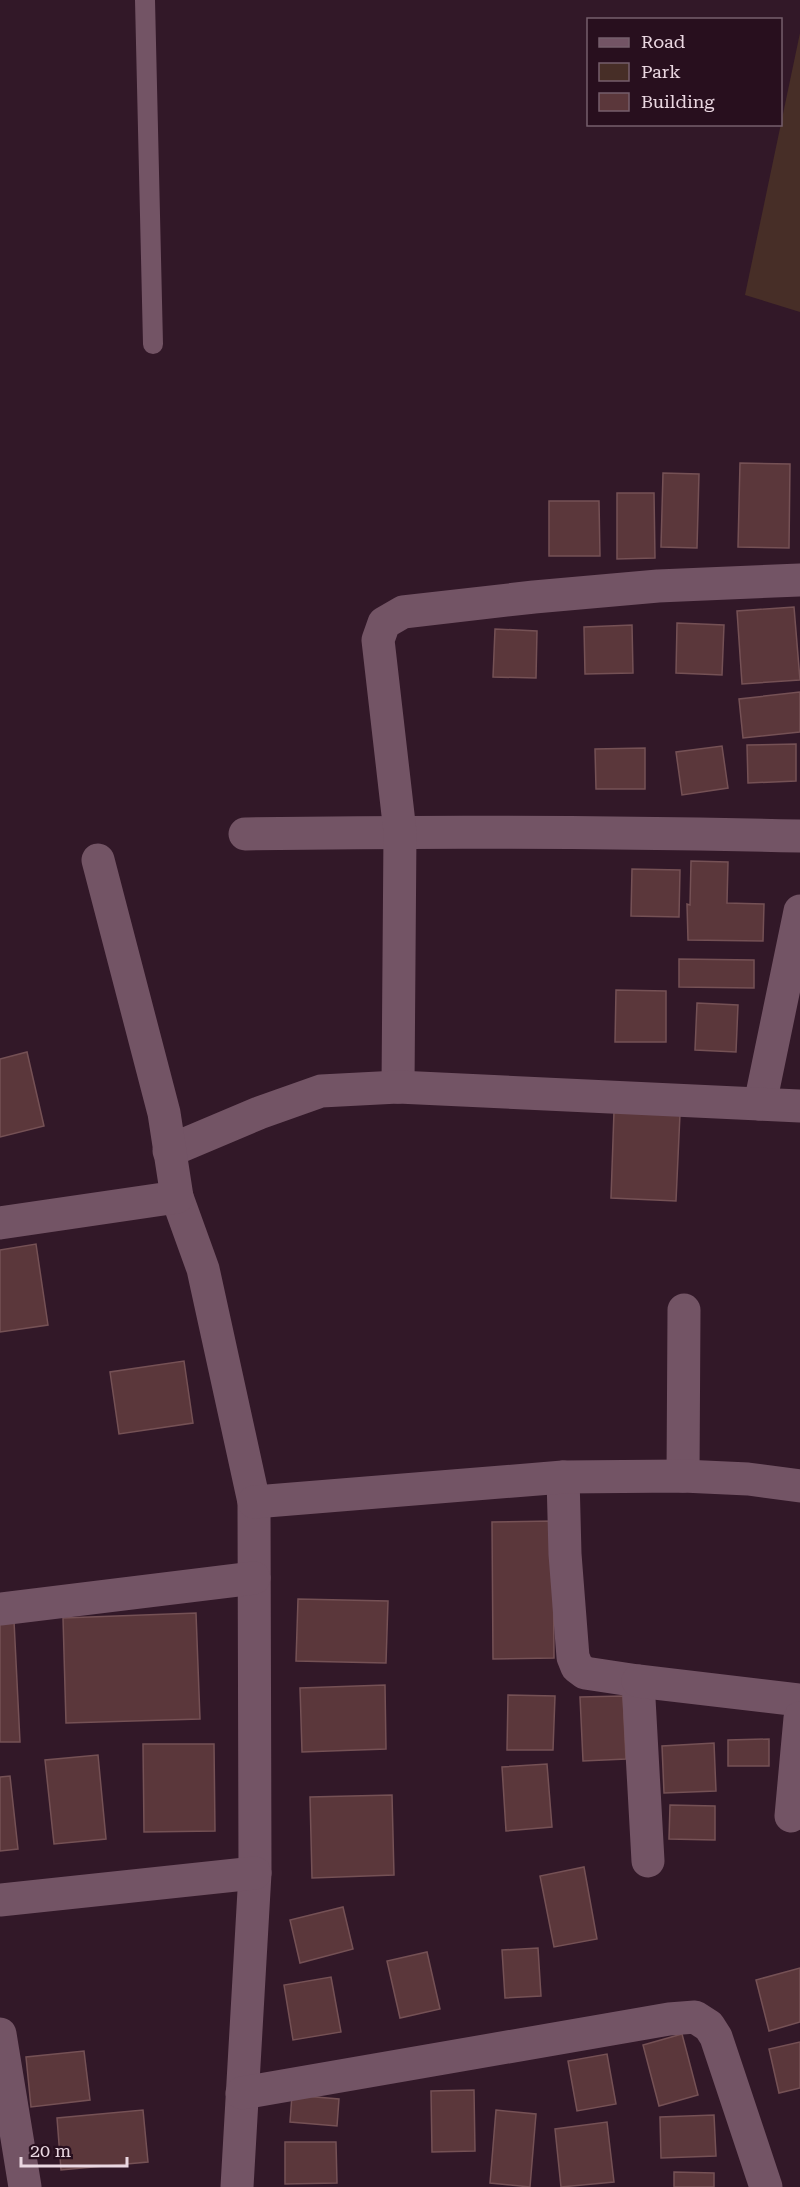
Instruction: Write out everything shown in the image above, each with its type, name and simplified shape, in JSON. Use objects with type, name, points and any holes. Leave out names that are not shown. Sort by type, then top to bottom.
[{"type":"street","points":[[398,1087],[400,832],[378,640],[384,623],[403,612],[534,597],[658,586],[800,580]]},
{"type":"street","points":[[245,834],[605,832],[800,836]]},
{"type":"street","points":[[98,860],[164,1113],[177,1197],[203,1269],[254,1502],[255,1873],[237,2187]]},
{"type":"street","points":[[760,1104],[800,910]]},
{"type":"street","points":[[169,1151],[259,1113],[321,1091],[398,1087],[800,1106]]},
{"type":"street","points":[[0,1223],[177,1197]]},
{"type":"street","points":[[682,1476],[684,1310]]},
{"type":"street","points":[[254,1502],[563,1477],[682,1476],[748,1479],[800,1486]]},
{"type":"street","points":[[563,1477],[565,1554],[573,1657],[577,1667],[585,1673],[638,1681],[800,1700]]},
{"type":"street","points":[[0,1609],[254,1578]]},
{"type":"street","points":[[638,1681],[648,1861]]},
{"type":"street","points":[[791,1816],[800,1718]]},
{"type":"street","points":[[0,1900],[255,1873]]},
{"type":"street","points":[[242,2093],[695,2016],[709,2026],[716,2037],[765,2187]]},
{"type":"street","points":[[0,2034],[25,2187]]},
{"type":"lane","points":[[145,0],[153,344]]},
{"type":"green space","points":[[800,33],[800,312],[745,295]]},
{"type":"building","points":[[740,463],[790,464],[789,548],[738,547]]},
{"type":"building","points":[[663,473],[699,474],[697,548],[661,547]]},
{"type":"building","points":[[617,493],[654,493],[655,558],[617,559]]},
{"type":"building","points":[[549,501],[599,501],[600,556],[549,556]]},
{"type":"building","points":[[794,607],[800,680],[742,684],[737,611]]},
{"type":"building","points":[[677,623],[724,625],[722,675],[676,673]]},
{"type":"building","points":[[632,625],[633,673],[585,674],[584,627]]},
{"type":"building","points":[[495,629],[537,631],[536,678],[493,677]]},
{"type":"building","points":[[800,692],[800,732],[743,738],[739,699]]},
{"type":"building","points":[[796,744],[796,781],[748,783],[747,745]]},
{"type":"building","points":[[722,746],[728,788],[682,795],[676,752]]},
{"type":"building","points":[[645,748],[645,789],[596,789],[595,749]]},
{"type":"building","points":[[691,861],[728,862],[727,903],[764,904],[763,941],[688,940],[687,904],[690,905]]},
{"type":"building","points":[[632,869],[680,870],[679,917],[631,916]]},
{"type":"building","points":[[679,959],[754,960],[754,988],[679,987]]},
{"type":"building","points":[[616,990],[666,991],[666,1042],[615,1042]]},
{"type":"building","points":[[697,1003],[738,1005],[736,1052],[695,1050]]},
{"type":"building","points":[[27,1052],[44,1126],[0,1137],[0,1059]]},
{"type":"building","points":[[614,1111],[680,1114],[676,1201],[611,1198]]},
{"type":"building","points":[[36,1244],[48,1325],[0,1332],[0,1250]]},
{"type":"building","points":[[184,1361],[193,1423],[119,1434],[110,1372]]},
{"type":"building","points":[[553,1521],[554,1658],[493,1659],[492,1522]]},
{"type":"building","points":[[298,1599],[388,1601],[386,1663],[296,1661]]},
{"type":"building","points":[[196,1613],[200,1719],[66,1723],[63,1618]]},
{"type":"building","points":[[14,1621],[20,1742],[0,1742],[0,1622]]},
{"type":"building","points":[[385,1685],[386,1749],[302,1752],[300,1688]]},
{"type":"building","points":[[508,1695],[555,1696],[553,1750],[507,1750]]},
{"type":"building","points":[[623,1696],[626,1759],[583,1761],[580,1697]]},
{"type":"building","points":[[769,1739],[769,1766],[728,1766],[728,1740]]},
{"type":"building","points":[[714,1743],[716,1791],[664,1793],[662,1746]]},
{"type":"building","points":[[143,1744],[214,1744],[215,1831],[144,1832]]},
{"type":"building","points":[[98,1755],[106,1839],[54,1844],[45,1760]]},
{"type":"building","points":[[547,1764],[552,1827],[506,1831],[502,1767]]},
{"type":"building","points":[[10,1776],[18,1849],[0,1851],[0,1777]]},
{"type":"building","points":[[392,1795],[394,1875],[312,1878],[310,1797]]},
{"type":"building","points":[[670,1805],[715,1806],[715,1840],[669,1839]]},
{"type":"building","points":[[584,1867],[597,1939],[554,1947],[540,1876]]},
{"type":"building","points":[[343,1907],[353,1949],[300,1963],[290,1920]]},
{"type":"building","points":[[538,1948],[541,1996],[505,1998],[502,1950]]},
{"type":"building","points":[[427,1952],[440,2009],[400,2018],[387,1961]]},
{"type":"building","points":[[800,1968],[800,2022],[769,2031],[756,1980]]},
{"type":"building","points":[[331,1977],[341,2032],[293,2040],[284,1985]]},
{"type":"building","points":[[682,2034],[698,2095],[659,2106],[643,2045]]},
{"type":"building","points":[[800,2042],[800,2088],[779,2093],[769,2049]]},
{"type":"building","points":[[84,2051],[90,2100],[31,2107],[26,2057]]},
{"type":"building","points":[[607,2054],[616,2104],[577,2111],[568,2061]]},
{"type":"building","points":[[474,2090],[475,2151],[432,2152],[431,2091]]},
{"type":"building","points":[[292,2095],[339,2099],[337,2126],[290,2122]]},
{"type":"building","points":[[143,2110],[148,2162],[61,2170],[57,2118]]},
{"type":"building","points":[[496,2110],[536,2114],[530,2187],[490,2183]]},
{"type":"building","points":[[714,2115],[716,2156],[661,2158],[660,2117]]},
{"type":"building","points":[[607,2122],[614,2182],[561,2187],[555,2129]]},
{"type":"building","points":[[285,2142],[336,2142],[337,2183],[285,2184]]},
{"type":"building","points":[[674,2172],[714,2173],[714,2187],[674,2187]]}]
